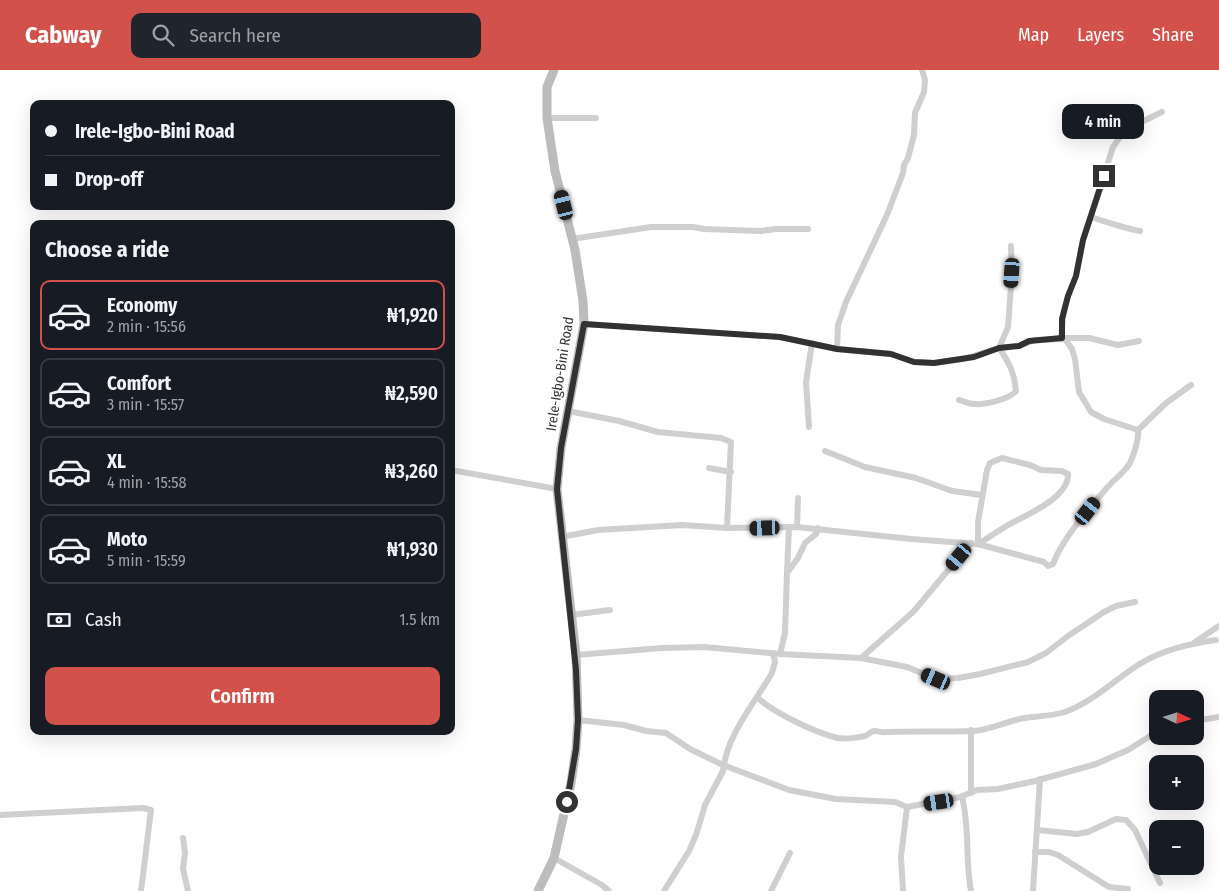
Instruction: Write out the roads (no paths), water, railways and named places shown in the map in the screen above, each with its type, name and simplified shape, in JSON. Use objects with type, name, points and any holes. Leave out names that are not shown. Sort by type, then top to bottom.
[{"type":"street","name":"Irele-Igbo-Bini Road","points":[[538,891],[554,858],[571,783],[578,720],[576,655],[557,489],[568,410],[584,324],[583,301],[572,239],[555,171],[547,118],[547,87],[554,70]]},
{"type":"street","points":[[837,349],[838,325],[846,302],[887,216],[908,158],[914,135],[915,113],[924,92],[925,80],[922,70]]},
{"type":"street","points":[[1062,338],[1064,310],[1076,276],[1083,240],[1113,147],[1126,130],[1162,112]]},
{"type":"street","points":[[547,118],[596,118]]},
{"type":"street","points":[[1090,217],[1114,223],[1120,227],[1140,231]]},
{"type":"street","points":[[572,239],[651,227],[693,226],[704,229],[761,231],[808,229]]},
{"type":"street","points":[[999,348],[1008,327],[1012,273],[1011,246]]},
{"type":"street","points":[[584,324],[780,337],[837,349],[891,354],[914,362],[934,363],[974,357],[999,348],[1019,346],[1029,341],[1089,338],[1118,344],[1139,341]]},
{"type":"street","points":[[1062,338],[1068,342],[1072,349],[1078,374],[1079,392],[1091,412],[1104,419],[1138,430]]},
{"type":"street","points":[[809,427],[806,382],[812,343]]},
{"type":"street","points":[[958,400],[972,404],[984,404],[1012,396],[1016,391],[1014,375],[999,348]]},
{"type":"street","points":[[561,537],[598,530],[682,525],[727,528],[818,528],[911,539],[975,544],[1044,562],[1048,566],[1053,564],[1056,554],[1070,535],[1107,487],[1130,462],[1138,430],[1166,403],[1191,385]]},
{"type":"street","points":[[568,410],[658,432],[727,439],[732,444],[727,528]]},
{"type":"street","points":[[825,451],[865,467],[916,478],[952,491],[982,495]]},
{"type":"street","points":[[861,658],[913,612],[975,544],[1048,504],[1066,483],[1068,474],[1062,471],[1041,470],[1030,465],[1002,458],[990,463],[982,495],[975,544]]},
{"type":"street","points":[[709,468],[730,472]]},
{"type":"street","points":[[455,471],[557,489]]},
{"type":"street","points":[[797,527],[798,498]]},
{"type":"street","points":[[664,891],[689,851],[696,835],[704,805],[723,771],[723,765],[735,731],[749,708],[758,698],[774,668],[775,657],[785,633],[789,527]]},
{"type":"street","points":[[787,573],[798,558],[805,543],[816,534],[818,528]]},
{"type":"street","points":[[576,655],[683,647],[861,658],[907,667],[936,679],[980,674],[1028,662],[1046,653],[1104,612],[1116,606],[1135,602]]},
{"type":"street","points":[[571,615],[610,610]]},
{"type":"street","points":[[1194,643],[1219,626]]},
{"type":"street","points":[[758,698],[805,726],[840,738],[865,736],[874,731],[883,733],[971,730],[1064,712],[1088,702],[1153,656],[1170,649],[1216,640]]},
{"type":"street","points":[[1204,720],[1219,717]]},
{"type":"street","points":[[578,720],[624,725],[646,731],[666,733],[690,749],[723,765],[789,790],[836,799],[895,802],[907,807],[962,797],[977,790],[998,789],[1100,762],[1128,750],[1149,737]]},
{"type":"street","points":[[971,730],[971,793]]},
{"type":"street","points":[[1034,891],[1040,779]]},
{"type":"street","points":[[962,797],[967,825],[971,891]]},
{"type":"street","points":[[903,891],[901,857],[907,807]]},
{"type":"street","points":[[0,815],[143,808],[152,810],[141,891]]},
{"type":"street","points":[[1037,830],[1077,834],[1088,832],[1116,819],[1126,820],[1134,830],[1160,882]]},
{"type":"street","points":[[183,838],[185,853],[183,869],[188,891]]},
{"type":"street","points":[[1035,852],[1049,852],[1058,855],[1109,887],[1128,890]]},
{"type":"street","points":[[771,891],[790,853]]},
{"type":"street","points":[[554,858],[602,885],[609,891]]}]
